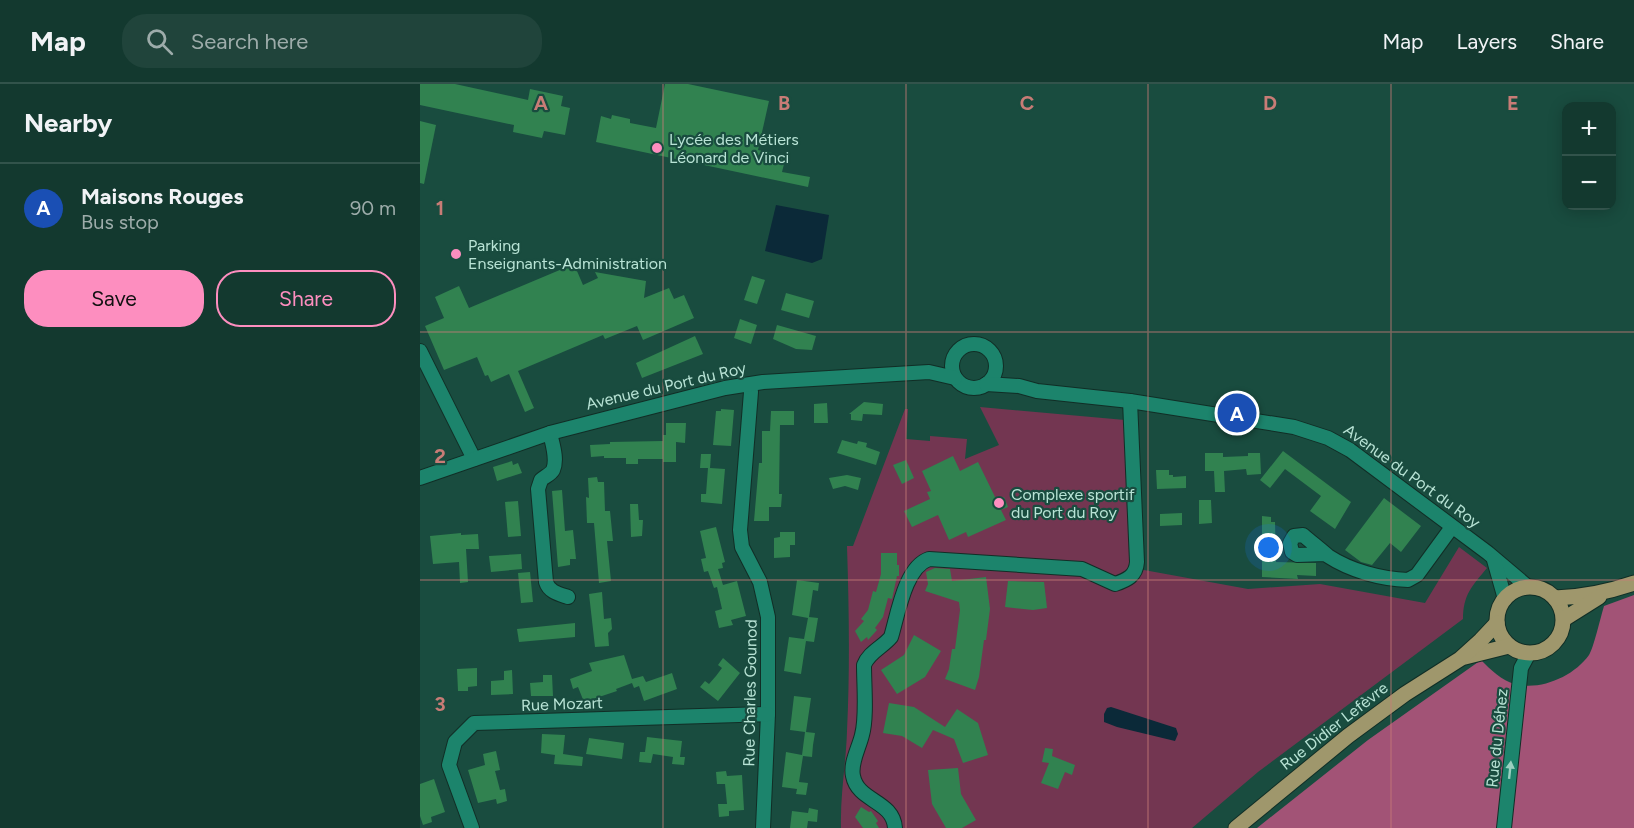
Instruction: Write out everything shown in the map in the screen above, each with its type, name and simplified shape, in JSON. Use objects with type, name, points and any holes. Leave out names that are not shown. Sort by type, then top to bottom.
[{"type":"main road","points":[[1555,598],[1607,592],[1634,583]]},
{"type":"main road","points":[[1528,587],[1546,591],[1555,598],[1564,619],[1557,640],[1540,652],[1529,654],[1509,646],[1502,638],[1497,623],[1499,608],[1505,598],[1513,592],[1528,587]]},
{"type":"main road","points":[[1564,619],[1607,592]]},
{"type":"main road","name":"Rue Didier Lefèvre","points":[[1236,828],[1348,736],[1405,694],[1460,658],[1497,623]]},
{"type":"main road","name":"Rue Didier Lefèvre","points":[[1460,658],[1509,646]]},
{"type":"street","name":"Avenue du Port du Roy","points":[[929,372],[965,346],[980,345],[992,353],[996,368],[1019,386]]},
{"type":"street","points":[[420,351],[474,459]]},
{"type":"street","points":[[954,356],[952,371],[955,378]]},
{"type":"street","points":[[986,384],[994,375],[996,368]]},
{"type":"street","name":"Avenue du Port du Roy","points":[[420,478],[550,433],[725,388],[929,372],[955,378],[968,387],[980,387],[986,384],[1019,386],[1037,391],[1130,401],[1294,428],[1328,438],[1350,450],[1528,587]]},
{"type":"street","name":"Rue Charles Gounod","points":[[750,385],[740,530],[742,547],[760,582],[768,617],[768,714],[763,828]]},
{"type":"street","points":[[895,828],[891,814],[856,786],[852,774],[863,734],[864,665],[866,659],[891,637],[910,574],[921,561],[929,559],[1082,569],[1115,584],[1133,575],[1137,562],[1130,401]]},
{"type":"street","points":[[550,433],[554,451],[554,466],[550,473],[541,480],[538,489],[546,582],[548,588],[553,592],[568,597]]},
{"type":"street","points":[[1326,554],[1362,572],[1408,580],[1417,575],[1452,527]]},
{"type":"street","points":[[1494,560],[1505,598]]},
{"type":"street","name":"Rue du Déhez","points":[[1504,828],[1521,668],[1529,654]]},
{"type":"street","name":"Rue Mozart","points":[[472,828],[449,765],[456,742],[474,723],[768,714]]},
{"type":"shaded area","points":[[980,407],[1125,420],[1133,568],[1248,589],[1320,584],[1425,603],[1459,547],[1487,568],[1467,597],[1463,619],[1258,772],[1192,828],[841,828],[849,685],[847,546],[853,546],[905,409],[908,409],[906,439],[930,441],[930,436],[967,439],[965,459],[999,445]]},
{"type":"shaded area","points":[[1634,595],[1634,828],[1257,828],[1368,740],[1481,660],[1501,677],[1525,686],[1546,683],[1566,675],[1583,663],[1591,652],[1604,606]]},
{"type":"water","points":[[776,205],[829,215],[822,259],[812,263],[765,251]]},
{"type":"water","points":[[1111,707],[1176,728],[1178,734],[1175,741],[1104,722],[1104,714],[1107,708]]},
{"type":"building","points":[[420,84],[455,84],[528,100],[530,89],[563,96],[561,106],[570,108],[565,135],[544,131],[542,138],[513,132],[514,125],[420,105]]},
{"type":"building","points":[[665,84],[688,84],[769,101],[758,150],[786,156],[782,172],[810,177],[808,187],[596,142],[601,116],[611,119],[612,115],[630,119],[630,123],[656,128]]},
{"type":"building","points":[[420,121],[436,125],[424,184],[420,183]]},
{"type":"building","points":[[574,264],[583,285],[598,278],[595,272],[646,281],[644,298],[669,288],[674,299],[684,295],[694,318],[643,340],[637,326],[605,339],[603,335],[518,371],[534,408],[525,412],[509,374],[491,382],[488,375],[485,376],[477,357],[444,370],[425,326],[444,318],[435,297],[459,286],[469,308]]},
{"type":"building","points":[[752,276],[765,280],[757,304],[744,300]]},
{"type":"building","points":[[786,293],[814,301],[809,318],[781,310]]},
{"type":"building","points":[[740,319],[757,325],[751,344],[734,338]]},
{"type":"building","points":[[777,325],[816,336],[812,350],[796,349],[773,339]]},
{"type":"building","points":[[695,336],[703,354],[642,378],[636,363]]},
{"type":"building","points":[[864,402],[883,404],[882,415],[863,414],[862,421],[851,420],[851,414],[849,414]]},
{"type":"building","points":[[827,403],[828,423],[814,423],[814,404]]},
{"type":"building","points":[[721,409],[734,410],[731,446],[713,445],[716,411],[721,411]]},
{"type":"building","points":[[771,411],[794,411],[794,425],[780,425],[779,494],[782,494],[781,507],[769,507],[769,521],[754,521],[759,463],[762,463],[762,431],[770,431]]},
{"type":"building","points":[[666,423],[686,423],[685,443],[676,442],[676,462],[663,462],[663,459],[638,459],[638,464],[626,464],[626,458],[591,457],[590,445],[610,444],[610,442],[663,441],[663,435],[666,435]]},
{"type":"building","points":[[842,440],[857,444],[858,441],[867,443],[866,447],[880,452],[876,465],[837,453]]},
{"type":"building","points":[[1283,451],[1351,502],[1335,529],[1310,511],[1321,496],[1285,469],[1270,488],[1260,480]]},
{"type":"building","points":[[1205,453],[1223,453],[1223,457],[1260,453],[1261,474],[1247,475],[1246,469],[1224,471],[1225,492],[1215,492],[1214,471],[1205,471]]},
{"type":"building","points":[[701,454],[711,454],[710,468],[725,469],[722,504],[701,502],[701,494],[706,494],[708,468],[700,468]]},
{"type":"building","points":[[953,456],[960,471],[978,462],[997,501],[1004,497],[1008,507],[1001,510],[1006,520],[968,537],[966,532],[949,540],[938,515],[912,527],[904,511],[930,499],[927,492],[931,491],[922,471]]},
{"type":"building","points":[[906,460],[914,478],[902,484],[893,465]]},
{"type":"building","points":[[512,461],[513,465],[518,463],[522,473],[497,481],[493,467]]},
{"type":"building","points":[[1156,470],[1169,470],[1169,475],[1173,477],[1186,476],[1186,488],[1157,489]]},
{"type":"building","points":[[847,475],[861,478],[858,490],[845,486],[833,489],[829,478]]},
{"type":"building","points":[[597,477],[598,482],[604,482],[605,511],[610,511],[613,541],[607,541],[611,581],[599,583],[594,523],[587,523],[586,497],[589,498],[588,478]]},
{"type":"building","points":[[562,490],[565,531],[573,530],[576,559],[570,559],[570,565],[558,567],[552,491]]},
{"type":"building","points":[[1384,498],[1421,526],[1401,552],[1390,543],[1372,565],[1361,562],[1345,550]]},
{"type":"building","points":[[1199,500],[1211,500],[1212,523],[1199,524]]},
{"type":"building","points":[[518,501],[521,536],[508,537],[505,502]]},
{"type":"building","points":[[630,504],[638,504],[639,520],[643,520],[642,536],[631,537]]},
{"type":"building","points":[[1182,513],[1182,525],[1160,526],[1160,514]]},
{"type":"building","points":[[1262,516],[1271,517],[1271,522],[1275,522],[1276,562],[1316,563],[1316,576],[1297,575],[1298,579],[1262,577]]},
{"type":"building","points":[[716,527],[725,562],[722,563],[723,568],[718,569],[723,585],[737,581],[746,616],[731,620],[733,625],[719,628],[715,611],[722,609],[717,587],[714,588],[708,571],[704,572],[701,559],[706,558],[700,531]]},
{"type":"building","points":[[780,532],[795,532],[795,545],[790,545],[790,557],[774,558],[774,538],[780,537]]},
{"type":"building","points":[[461,533],[461,535],[478,534],[479,549],[466,549],[468,582],[460,583],[459,562],[433,564],[430,536]]},
{"type":"building","points":[[881,553],[897,553],[899,576],[897,576],[892,599],[888,598],[883,617],[875,628],[877,630],[868,640],[867,637],[861,642],[855,631],[864,621],[861,619],[868,610],[873,591],[876,592],[881,574]]},
{"type":"building","points":[[521,554],[522,569],[491,572],[489,556]]},
{"type":"building","points":[[935,568],[950,569],[952,581],[986,577],[990,609],[975,690],[945,679],[952,649],[955,649],[960,610],[959,602],[925,591],[928,584],[926,572]]},
{"type":"building","points":[[530,572],[533,602],[521,603],[518,573]]},
{"type":"building","points":[[797,580],[819,583],[818,591],[813,590],[809,617],[818,618],[814,642],[806,641],[801,674],[784,671],[789,637],[804,639],[808,618],[792,615]]},
{"type":"building","points":[[1008,581],[1044,582],[1047,608],[1033,610],[1005,607]]},
{"type":"building","points":[[602,592],[604,619],[611,618],[612,629],[608,633],[609,646],[595,647],[589,594]]},
{"type":"building","points":[[575,623],[575,637],[519,642],[517,629]]},
{"type":"building","points":[[914,635],[941,651],[925,677],[897,694],[881,670],[904,655]]},
{"type":"building","points":[[624,655],[632,679],[643,676],[646,682],[672,673],[677,689],[644,701],[639,686],[634,688],[632,683],[616,689],[617,691],[584,702],[578,687],[573,689],[570,679],[592,671],[589,663]]},
{"type":"building","points":[[723,658],[740,673],[718,701],[700,687],[705,681],[709,684],[716,676],[722,668],[718,665]]},
{"type":"building","points":[[477,668],[477,686],[468,687],[468,691],[458,691],[457,669]]},
{"type":"building","points":[[512,670],[513,694],[491,695],[491,681],[504,680],[504,671]]},
{"type":"building","points":[[543,675],[552,675],[553,696],[531,696],[530,683],[543,682]]},
{"type":"building","points":[[794,696],[811,698],[806,732],[815,733],[812,757],[803,756],[799,782],[808,783],[806,795],[796,794],[797,789],[782,787],[786,752],[802,755],[805,732],[790,730]]},
{"type":"building","points":[[889,703],[914,707],[945,727],[957,709],[978,723],[988,755],[963,763],[954,739],[933,730],[922,748],[902,736],[883,733]]},
{"type":"building","points":[[542,734],[565,735],[563,754],[583,757],[582,766],[554,764],[555,755],[541,753]]},
{"type":"building","points":[[647,737],[682,741],[680,757],[685,757],[684,765],[672,764],[673,757],[653,754],[651,763],[639,762],[640,752],[645,752]]},
{"type":"building","points":[[589,738],[624,743],[622,759],[586,754]]},
{"type":"building","points":[[1045,748],[1053,749],[1052,756],[1075,765],[1072,775],[1065,772],[1058,789],[1041,783],[1049,763],[1042,762]]},
{"type":"building","points":[[496,751],[500,770],[495,771],[500,790],[505,789],[507,801],[497,804],[496,799],[478,803],[468,770],[485,765],[483,754]]},
{"type":"building","points":[[958,768],[961,794],[976,820],[962,828],[946,828],[932,804],[928,770]]},
{"type":"building","points":[[726,771],[727,776],[742,775],[744,810],[729,811],[729,816],[719,817],[718,804],[727,804],[725,784],[717,784],[716,772]]},
{"type":"building","points":[[434,779],[445,812],[431,817],[432,822],[423,825],[420,816],[420,784]]},
{"type":"building","points":[[861,807],[871,811],[878,821],[876,823],[879,828],[863,828],[855,817]]},
{"type":"building","points":[[809,808],[818,810],[817,822],[808,821],[807,828],[790,828],[792,811],[808,813]]},
{"type":"place","name":"Lycée des Métiers Léonard de Vinci","points":[[657,148]]},
{"type":"place","name":"Parking Enseignants-Administration","points":[[456,254]]},
{"type":"place","name":"Maisons Rouges","points":[[1237,413]]},
{"type":"place","name":"Complexe sportif du Port du Roy","points":[[999,503]]}]
